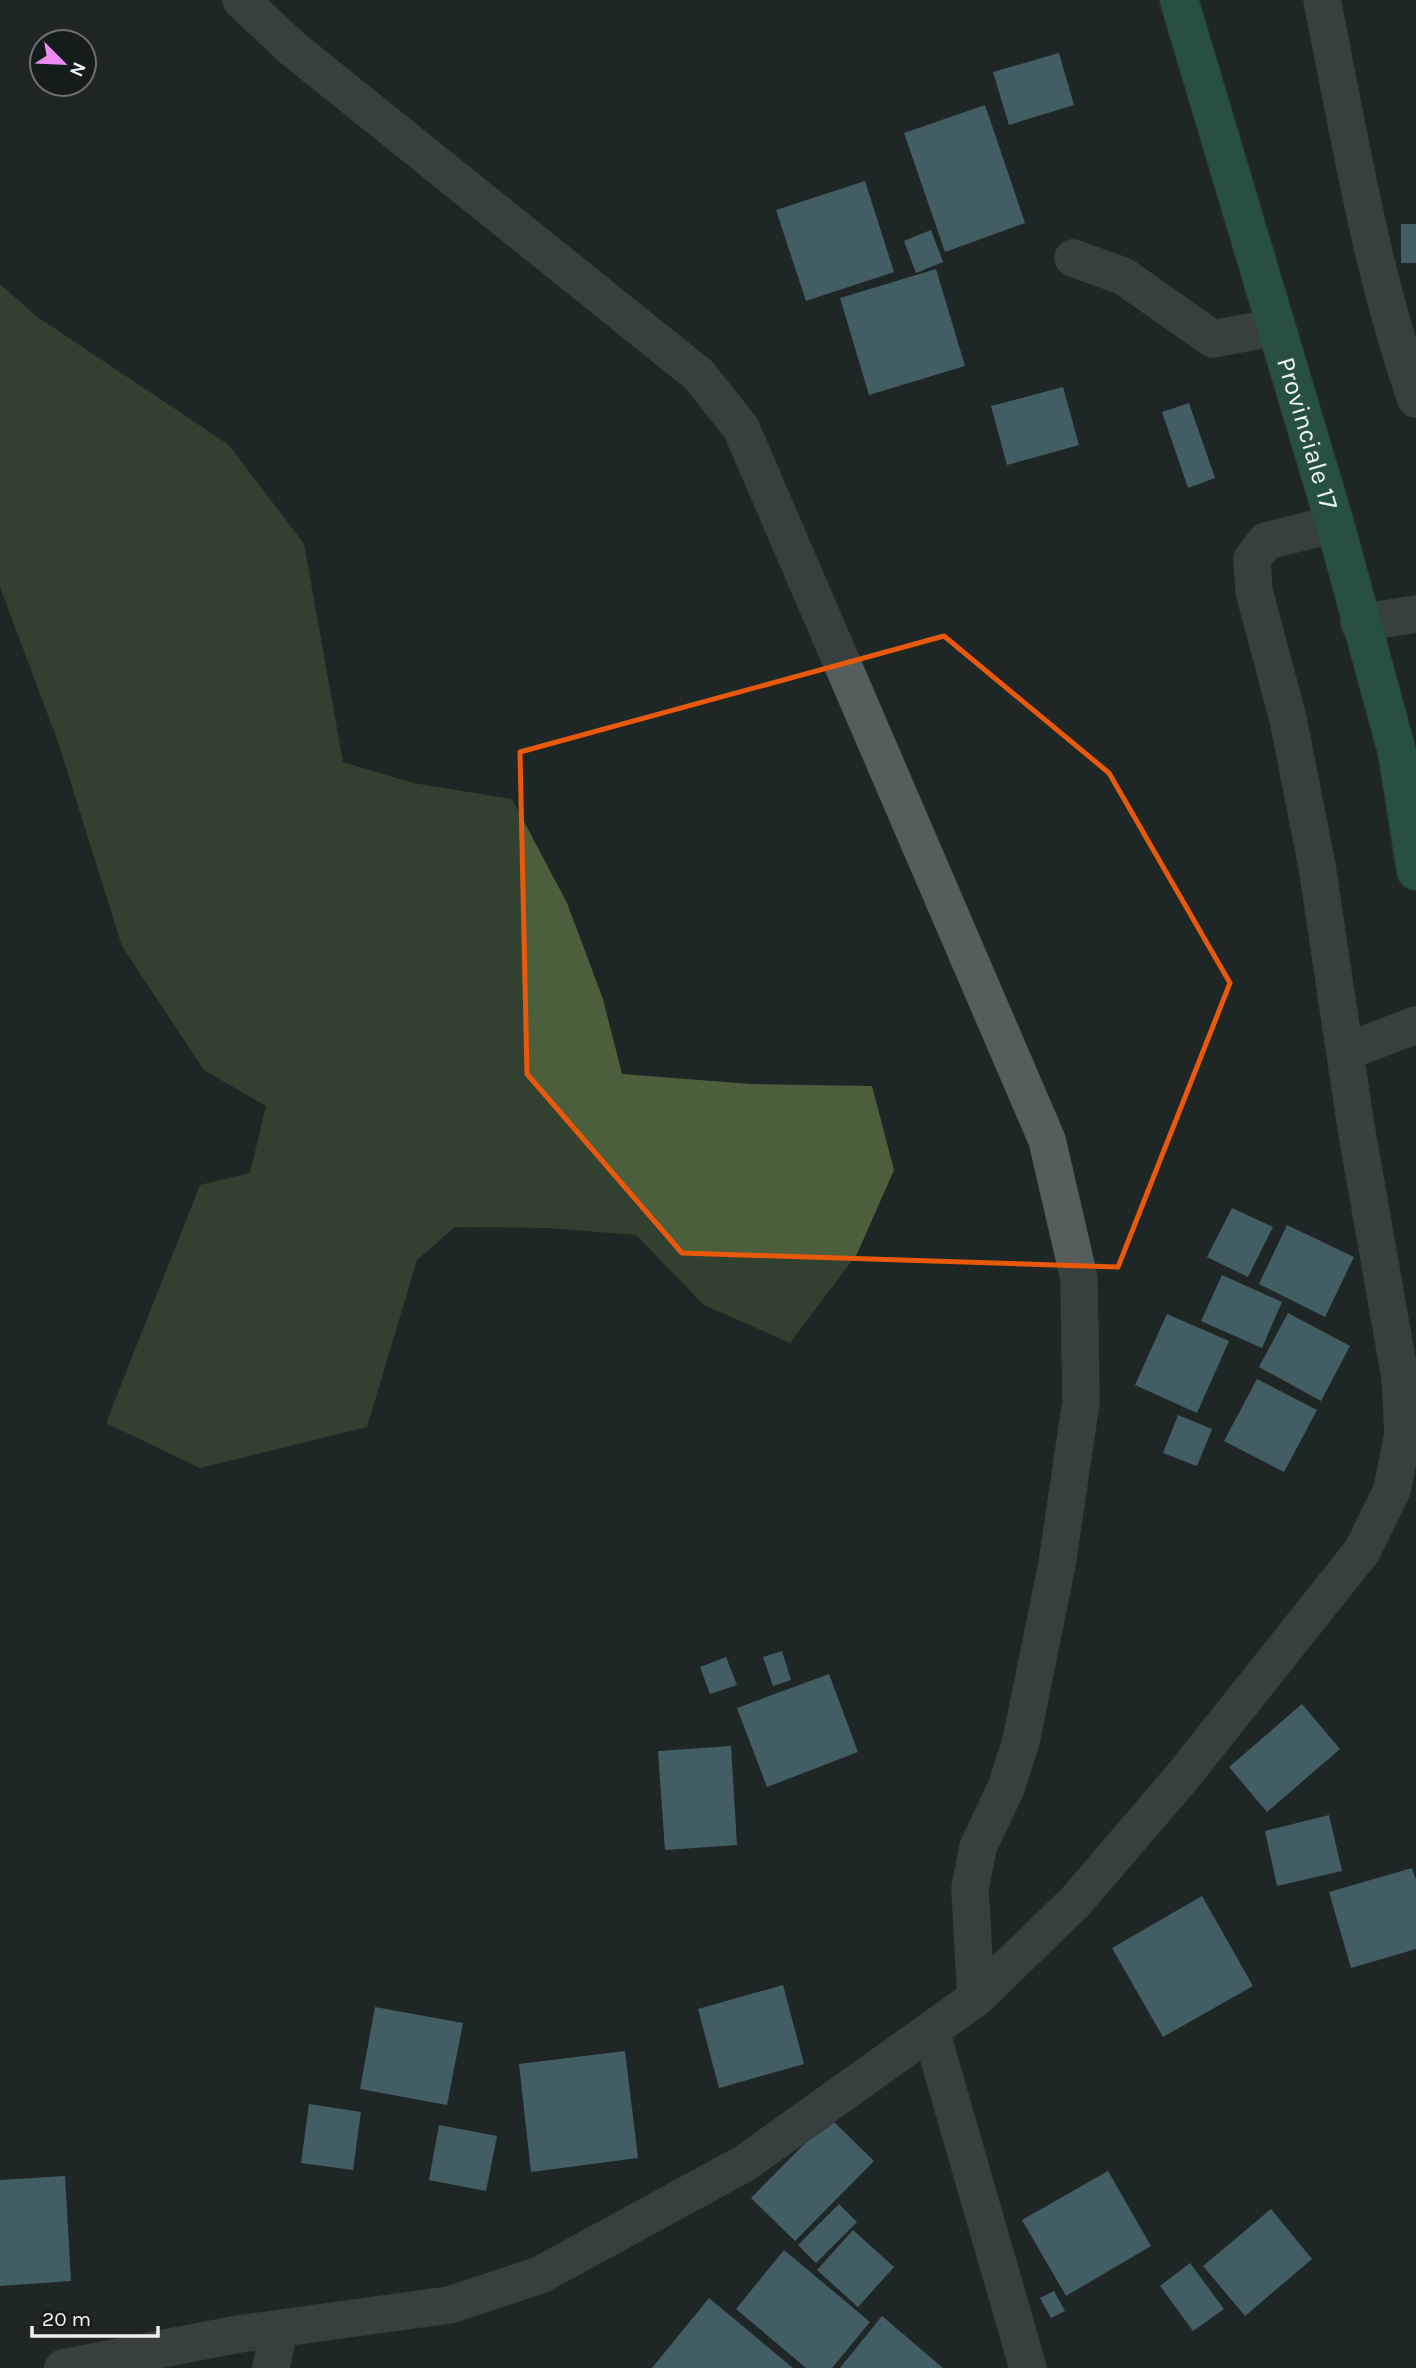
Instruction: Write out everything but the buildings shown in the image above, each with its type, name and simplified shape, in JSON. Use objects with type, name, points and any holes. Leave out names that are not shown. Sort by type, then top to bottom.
[{"type":"main road","name":"Provinciale 17","points":[[1179,0],[1335,524],[1359,623],[1397,752],[1416,871]]},
{"type":"street","points":[[241,0],[292,48],[699,375],[741,428],[1047,1140],[1079,1278],[1081,1402],[1057,1564],[1021,1741],[1006,1788],[978,1847],[970,1889],[976,1998]]},
{"type":"street","points":[[1322,0],[1399,352],[1416,399]]},
{"type":"street","points":[[1073,258],[1123,276],[1213,339],[1276,327]]},
{"type":"street","points":[[63,2368],[279,2329],[449,2305],[540,2275],[745,2163],[976,1998],[1076,1901],[1183,1776],[1362,1551],[1392,1490],[1403,1435],[1400,1377],[1345,1052],[1317,866],[1287,719],[1254,591],[1252,559],[1266,541],[1335,524]]},
{"type":"street","points":[[1359,623],[1416,614]]},
{"type":"street","points":[[1345,1052],[1416,1025]]},
{"type":"street","points":[[931,2031],[1028,2368]]},
{"type":"street","points":[[271,2368],[279,2329]]},
{"type":"highlighted area","points":[[944,636],[1109,773],[1230,983],[1118,1267],[682,1253],[527,1074],[520,752]]},
{"type":"green space","points":[[0,284],[36,316],[229,445],[304,544],[343,762],[413,783],[512,799],[567,903],[603,999],[622,1074],[751,1084],[872,1086],[894,1170],[857,1254],[790,1343],[704,1305],[636,1235],[548,1228],[455,1227],[417,1260],[367,1427],[200,1468],[106,1423],[200,1185],[250,1173],[266,1106],[204,1070],[122,946],[58,742],[0,587]]}]
